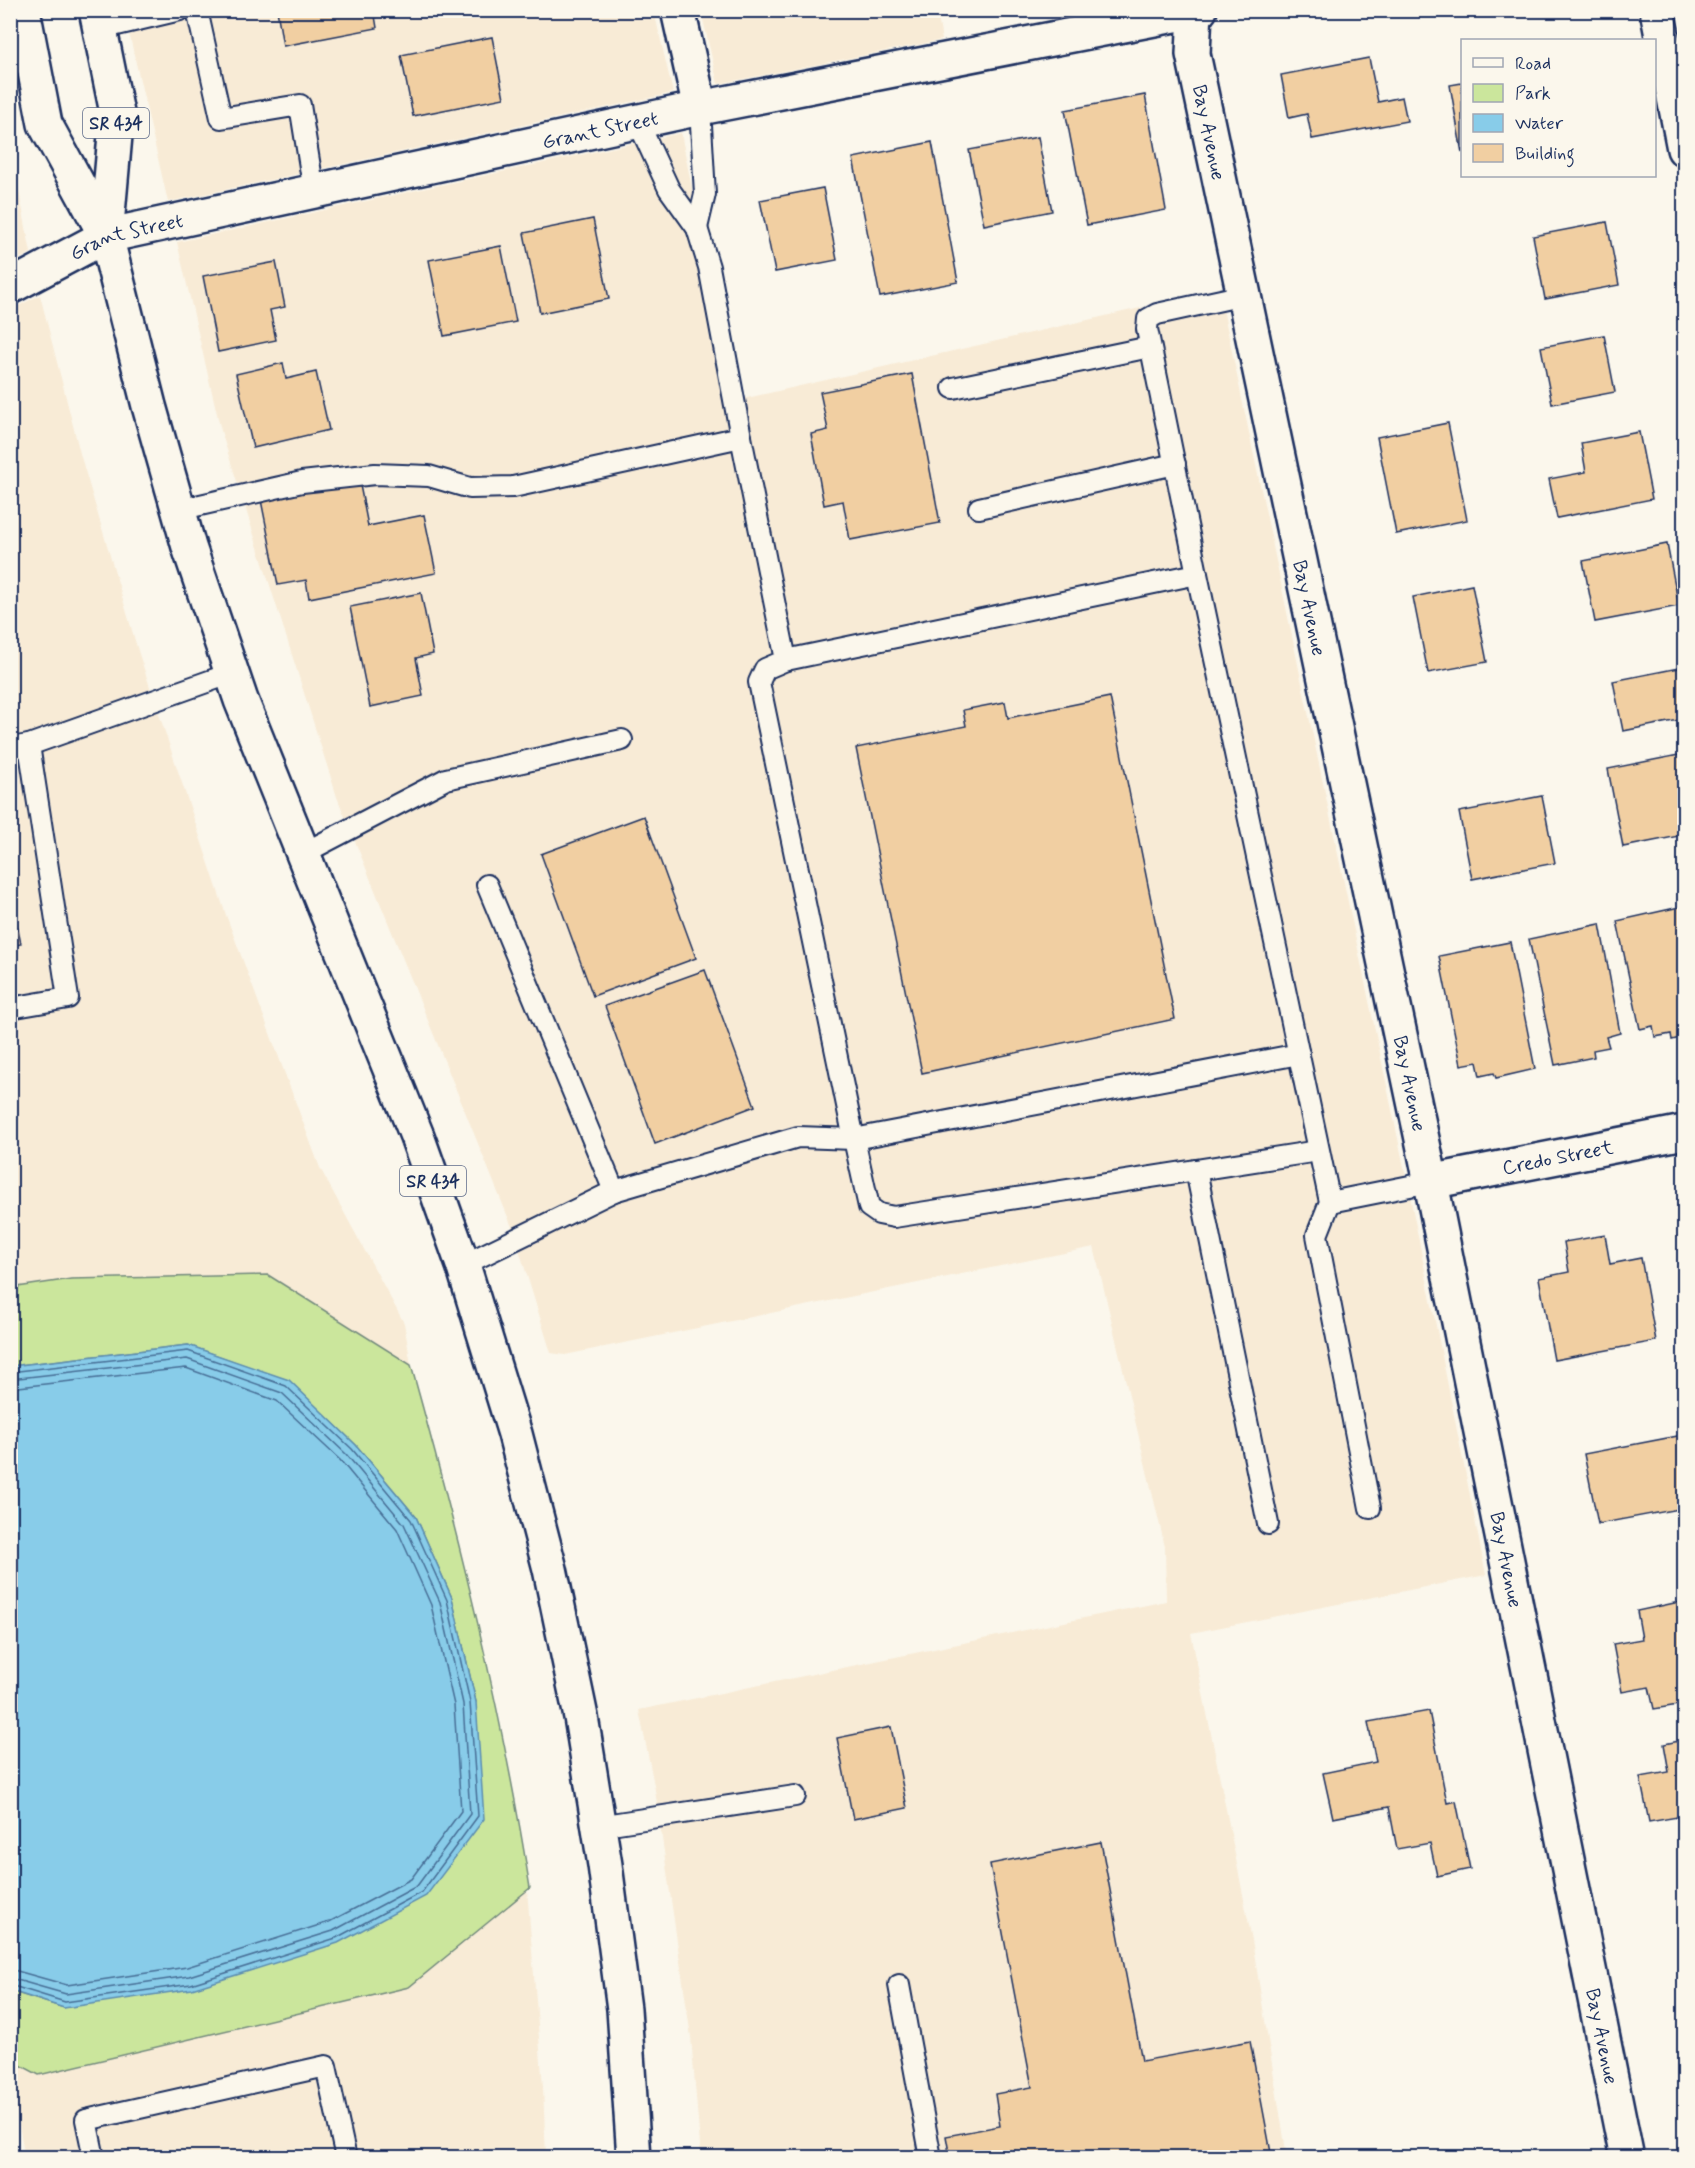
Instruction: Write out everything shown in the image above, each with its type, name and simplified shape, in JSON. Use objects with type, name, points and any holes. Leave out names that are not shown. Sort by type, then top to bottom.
[{"type":"street","name":"SR 434","points":[[23,10],[45,124],[106,236],[178,510],[232,673],[302,854],[417,1136],[463,1265],[515,1434],[550,1569],[581,1717],[624,2009],[634,2157]]},
{"type":"street","points":[[678,10],[700,108]]},
{"type":"street","points":[[1657,10],[1684,149]]},
{"type":"street","name":"Grant Street","points":[[10,287],[106,236],[700,108],[1196,11]]},
{"type":"street","name":"Bay Avenue","points":[[1196,11],[1193,54],[1430,1182],[1627,2157]]},
{"type":"street","name":"SR 434","points":[[98,20],[117,112],[106,236]]},
{"type":"street","name":"Credo Street","points":[[1430,1182],[1684,1132]]},
{"type":"lane","points":[[98,20],[180,10]]},
{"type":"lane","points":[[197,10],[221,118],[300,105],[314,192]]},
{"type":"lane","points":[[697,228],[705,194],[700,108]]},
{"type":"lane","points":[[638,122],[669,189],[697,228],[709,267],[786,660]]},
{"type":"lane","points":[[1244,295],[1157,314],[1148,319],[1147,329],[1330,1202],[1317,1235],[1370,1508]]},
{"type":"lane","points":[[953,388],[1150,347]]},
{"type":"lane","points":[[178,510],[302,482],[375,474],[429,476],[470,488],[513,487],[741,437]]},
{"type":"lane","points":[[979,508],[1175,464]]},
{"type":"lane","points":[[1197,574],[786,660],[765,669],[759,682],[854,1139],[869,1207],[879,1214],[894,1217],[1318,1151]]},
{"type":"lane","points":[[10,1008],[68,998],[20,747],[232,673]]},
{"type":"lane","points":[[302,854],[446,779],[622,740]]},
{"type":"lane","points":[[487,885],[615,1191]]},
{"type":"lane","points":[[463,1265],[615,1191],[798,1137],[854,1139],[1299,1054]]},
{"type":"lane","points":[[1196,1170],[1268,1524]]},
{"type":"lane","points":[[1330,1202],[1430,1182]]},
{"type":"lane","points":[[598,1826],[795,1796]]},
{"type":"lane","points":[[899,1985],[931,2157]]},
{"type":"lane","points":[[94,2157],[86,2120],[326,2066],[346,2157]]},
{"type":"shaded area","points":[[124,11],[654,11],[673,93],[168,202]]},
{"type":"shaded area","points":[[701,11],[937,11],[942,40],[718,84]]},
{"type":"shaded area","points":[[681,133],[734,401],[1219,290],[1408,1186],[1486,1575],[1191,1633],[1252,1940],[1287,2157],[701,2157],[691,2037],[655,1790],[639,1710],[1166,1601],[1165,1547],[1094,1247],[565,1355],[551,1353],[512,1227],[337,797],[221,431],[177,242]]},
{"type":"shaded area","points":[[11,150],[31,253],[10,263]]},
{"type":"shaded area","points":[[40,295],[81,457],[139,654],[226,915],[320,1168],[404,1323],[411,1365],[268,1275],[71,1279],[11,1288],[10,310]]},
{"type":"shaded area","points":[[527,1889],[543,2087],[546,2157],[25,2157],[11,2082],[10,2060],[40,2075],[409,1987]]},
{"type":"green space","points":[[268,1275],[411,1365],[446,1494],[493,1690],[530,1888],[409,1987],[39,2075],[11,2060],[10,1991],[64,2008],[476,1702],[452,1598],[416,1517],[356,1445],[289,1381],[188,1345],[11,1366],[11,1288],[71,1279]]},
{"type":"water","points":[[188,1345],[289,1380],[356,1445],[416,1517],[452,1598],[476,1702],[484,1819],[426,1896],[338,1943],[192,1989],[64,2008],[11,1991],[11,1366]]},
{"type":"building","points":[[277,10],[374,10],[377,28],[283,46]]},
{"type":"building","points":[[492,37],[504,98],[413,116],[401,55]]},
{"type":"building","points":[[1369,58],[1378,102],[1402,97],[1407,121],[1312,139],[1307,114],[1289,118],[1281,75]]},
{"type":"building","points":[[1461,83],[1461,147],[1450,85]]},
{"type":"building","points":[[1145,95],[1166,210],[1087,225],[1065,110]]},
{"type":"building","points":[[1038,137],[1052,211],[984,225],[969,150]]},
{"type":"building","points":[[932,142],[958,282],[880,297],[853,158]]},
{"type":"building","points":[[823,188],[837,260],[775,272],[760,200]]},
{"type":"building","points":[[593,219],[609,299],[540,313],[524,233]]},
{"type":"building","points":[[1607,222],[1619,285],[1545,299],[1533,236]]},
{"type":"building","points":[[501,246],[516,322],[444,336],[429,260]]},
{"type":"building","points":[[276,262],[285,307],[270,310],[276,340],[218,352],[203,276]]},
{"type":"building","points":[[1604,335],[1615,392],[1552,404],[1541,347]]},
{"type":"building","points":[[283,363],[286,379],[316,372],[329,430],[253,448],[236,374]]},
{"type":"building","points":[[912,374],[940,523],[850,540],[843,501],[824,505],[811,434],[828,430],[820,392]]},
{"type":"building","points":[[1448,423],[1467,520],[1396,534],[1377,437]]},
{"type":"building","points":[[1639,432],[1652,499],[1557,518],[1549,479],[1586,472],[1581,443]]},
{"type":"building","points":[[359,480],[368,526],[424,515],[436,573],[309,598],[306,580],[278,585],[261,500]]},
{"type":"building","points":[[1667,544],[1679,606],[1595,622],[1583,561]]},
{"type":"building","points":[[1472,585],[1487,662],[1428,673],[1413,597]]},
{"type":"building","points":[[421,593],[433,654],[416,658],[423,696],[370,707],[350,607]]},
{"type":"building","points":[[1684,667],[1684,719],[1623,731],[1613,681]]},
{"type":"building","points":[[1110,697],[1175,1019],[922,1073],[856,748],[966,726],[963,710],[1005,702],[1008,718]]},
{"type":"building","points":[[1684,754],[1684,835],[1623,847],[1608,769]]},
{"type":"building","points":[[1542,796],[1555,863],[1472,879],[1459,812]]},
{"type":"building","points":[[644,816],[696,958],[593,996],[541,854]]},
{"type":"building","points":[[10,890],[21,944],[10,946]]},
{"type":"building","points":[[1684,906],[1684,1037],[1672,1040],[1671,1034],[1655,1037],[1653,1026],[1640,1029],[1617,921]]},
{"type":"building","points":[[1600,924],[1620,1033],[1606,1037],[1609,1047],[1593,1050],[1594,1057],[1555,1065],[1529,939]]},
{"type":"building","points":[[1510,942],[1535,1069],[1496,1078],[1494,1073],[1480,1076],[1477,1062],[1461,1065],[1439,956]]},
{"type":"building","points":[[705,970],[755,1106],[655,1144],[605,1006]]},
{"type":"building","points":[[1605,1235],[1610,1264],[1641,1258],[1656,1341],[1554,1360],[1539,1278],[1569,1272],[1564,1242]]},
{"type":"building","points":[[1683,1435],[1684,1508],[1598,1524],[1584,1454]]},
{"type":"building","points":[[1684,1601],[1684,1704],[1654,1709],[1649,1687],[1622,1692],[1613,1644],[1642,1639],[1637,1611]]},
{"type":"building","points":[[1429,1711],[1447,1803],[1456,1801],[1470,1869],[1437,1876],[1430,1843],[1397,1849],[1389,1807],[1333,1818],[1323,1773],[1376,1762],[1368,1722]]},
{"type":"building","points":[[891,1727],[907,1808],[853,1819],[837,1738]]},
{"type":"building","points":[[1684,1740],[1684,1845],[1682,1846],[1677,1817],[1649,1822],[1640,1777],[1669,1772],[1664,1744]]},
{"type":"building","points":[[1101,1842],[1142,2061],[1250,2041],[1272,2158],[950,2158],[946,2136],[1000,2126],[995,2094],[1032,2087],[990,1864]]}]
